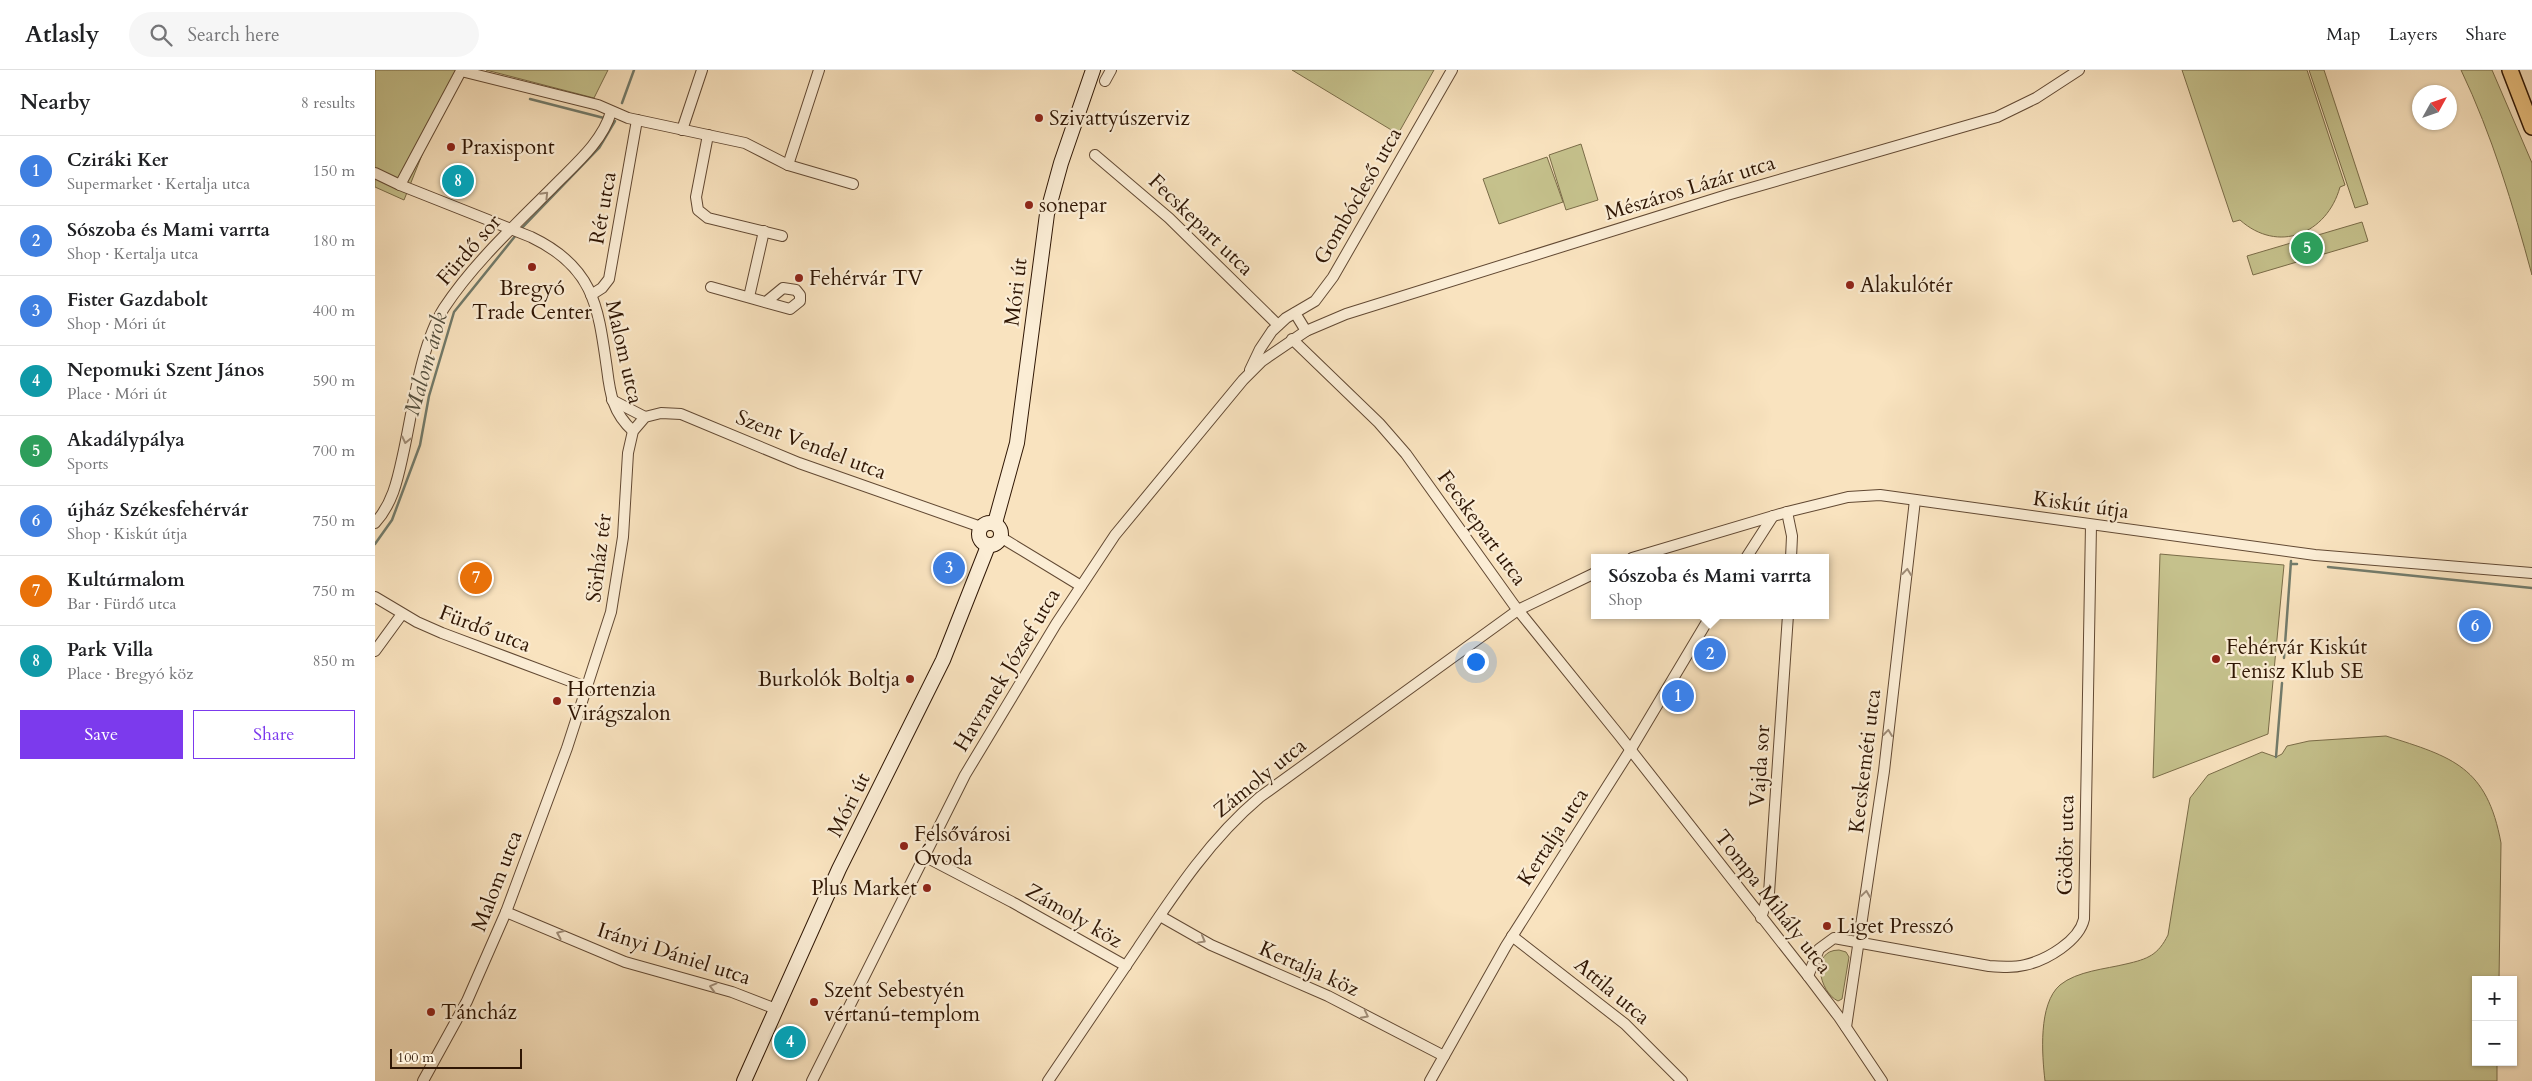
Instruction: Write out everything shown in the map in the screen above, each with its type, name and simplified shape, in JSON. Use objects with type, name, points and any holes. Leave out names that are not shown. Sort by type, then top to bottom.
[{"type":"main road","name":"Móri út","points":[[995,523],[1017,444],[1047,214],[1061,163],[1093,70]]},
{"type":"main road","points":[[2510,70],[2532,126]]},
{"type":"main road","points":[[987,523],[995,523],[1002,531],[1002,538],[995,545],[988,546],[981,542],[979,536],[981,527],[987,523]]},
{"type":"main road","name":"Móri út","points":[[744,1081],[839,869],[943,660],[988,546]]},
{"type":"street","points":[[682,130],[702,70]]},
{"type":"street","points":[[788,164],[819,70]]},
{"type":"street","points":[[1105,81],[1111,70]]},
{"type":"street","name":"Gombócleső utca","points":[[1275,328],[1315,301],[1333,277],[1452,70]]},
{"type":"street","name":"Mészáros Lázár utca","points":[[1306,331],[1346,314],[1727,195],[1997,117],[2036,98],[2079,70]]},
{"type":"street","points":[[400,185],[461,71],[598,105],[611,112],[637,120],[745,143],[788,164],[853,184]]},
{"type":"street","name":"Fürdő sor","points":[[375,523],[387,506],[399,476],[431,333],[444,308],[465,280],[588,151],[608,122],[611,112]]},
{"type":"street","name":"Rét utca","points":[[591,294],[602,288],[609,278],[637,120]]},
{"type":"street","points":[[708,135],[696,197],[698,210],[708,218],[782,236]]},
{"type":"street","name":"Fecskepart utca","points":[[1095,155],[1169,218],[1275,328],[1283,345]]},
{"type":"street","name":"Malom utca","points":[[375,173],[400,185],[531,237],[563,254],[578,271],[591,294],[600,324],[612,400],[619,416],[633,431]]},
{"type":"street","points":[[749,298],[764,231]]},
{"type":"street","points":[[711,287],[766,302]]},
{"type":"street","points":[[1295,313],[1306,331]]},
{"type":"street","points":[[1249,374],[1260,349],[1275,328]]},
{"type":"street","name":"Havranek József utca","points":[[812,1081],[965,775],[1027,671],[1081,586],[1115,535],[1249,374],[1283,345],[1306,331]]},
{"type":"street","name":"Fecskepart utca","points":[[1292,339],[1394,439],[1518,610],[1631,749]]},
{"type":"street","points":[[612,400],[645,417],[633,431]]},
{"type":"street","name":"Szent Vendel utca","points":[[645,417],[661,413],[681,414],[799,463],[981,527]]},
{"type":"street","name":"Sörház tér","points":[[586,687],[611,612],[623,536],[628,453],[633,431]]},
{"type":"street","name":"Kiskút útja","points":[[1645,554],[1787,512],[1848,497],[1865,495],[1915,500],[2315,555],[2532,573]]},
{"type":"street","name":"Kecskeméti utca","points":[[1845,1027],[1884,771],[1915,500]]},
{"type":"street","points":[[1787,512],[1792,536],[1791,554]]},
{"type":"street","points":[[1748,554],[1773,516]]},
{"type":"street","name":"Gödör utca","points":[[1859,942],[1989,966],[2008,967],[2035,962],[2069,943],[2081,931],[2084,909],[2091,525]]},
{"type":"street","points":[[1002,538],[1081,586]]},
{"type":"street","points":[[1518,610],[1591,575]]},
{"type":"street","name":"Fürdő utca","points":[[375,598],[402,614],[442,633],[586,687]]},
{"type":"street","name":"Zámoly utca","points":[[1048,1081],[1160,916],[1216,838],[1247,808],[1518,610]]},
{"type":"street","points":[[375,651],[402,614]]},
{"type":"street","name":"Kertalja utca","points":[[1430,1081],[1512,936],[1631,749],[1709,619]]},
{"type":"street","name":"Vajda sor","points":[[1761,918],[1769,894],[1789,619]]},
{"type":"street","name":"Malom utca","points":[[423,1081],[467,1001],[506,912],[567,748],[586,687]]},
{"type":"street","name":"Tompa Mihály utca","points":[[1631,749],[1808,976],[1882,1081]]},
{"type":"street","name":"Zámoly köz","points":[[925,856],[1126,966]]},
{"type":"street","name":"Irányi Dániel utca","points":[[506,912],[625,962],[732,992],[776,1009]]},
{"type":"street","name":"Kertalja köz","points":[[1160,916],[1211,945],[1328,996],[1444,1056]]},
{"type":"street","name":"Attila utca","points":[[1512,936],[1619,1019],[1682,1081]]},
{"type":"street","points":[[1808,976],[1815,955],[1823,944],[1834,938],[1859,942]]},
{"type":"shaded area","points":[[375,70],[456,70],[404,200],[375,187]]},
{"type":"shaded area","points":[[486,70],[608,70],[594,98]]},
{"type":"shaded area","points":[[1292,70],[1434,70],[1398,134]]},
{"type":"shaded area","points":[[2182,70],[2307,70],[2345,185],[2340,187],[2334,203],[2324,217],[2313,227],[2299,234],[2285,237],[2270,236],[2255,230],[2240,220],[2233,222]]},
{"type":"shaded area","points":[[2309,70],[2324,70],[2368,204],[2355,208]]},
{"type":"shaded area","points":[[2461,70],[2492,70],[2532,163],[2532,275],[2501,171],[2483,120]]},
{"type":"shaded area","points":[[1581,144],[1598,200],[1566,210],[1549,155]]},
{"type":"shaded area","points":[[1547,157],[1563,202],[1499,224],[1483,179]]},
{"type":"shaded area","points":[[2362,222],[2368,241],[2253,275],[2247,256]]},
{"type":"shaded area","name":"Fehérvár Kiskút Tenisz Klub SE","points":[[2160,554],[2284,565],[2268,734],[2153,778]]},
{"type":"shaded area","points":[[2386,736],[2448,759],[2476,781],[2487,797],[2495,817],[2501,843],[2499,976],[2472,976],[2472,1066],[2497,1066],[2497,1081],[2045,1081],[2043,1030],[2045,1017],[2048,1004],[2060,985],[2067,980],[2092,971],[2146,958],[2156,952],[2168,935],[2190,798],[2208,775],[2262,752],[2276,757],[2282,754],[2287,746],[2309,741]]},
{"type":"shaded area","points":[[1839,950],[1846,952],[1849,957],[1842,999],[1838,1001],[1831,996],[1822,981],[1821,964],[1824,957],[1830,952]]},
{"type":"waterway","name":"Malom árok","points":[[622,103],[634,70]]},
{"type":"waterway","points":[[530,99],[604,118]]},
{"type":"waterway","name":"Malom árok","points":[[520,230],[599,148],[615,121]]},
{"type":"waterway","name":"Malom árok","points":[[375,544],[392,520],[420,445],[429,396],[454,312],[516,235]]},
{"type":"waterway","points":[[2284,658],[2291,561]]},
{"type":"waterway","points":[[2291,564],[2297,564]]},
{"type":"waterway","points":[[2328,567],[2532,588]]},
{"type":"waterway","points":[[2276,757],[2282,683]]},
{"type":"place","name":"Szivattyúszerviz","points":[[1039,118]]},
{"type":"place","name":"Praxispont","points":[[451,147]]},
{"type":"place","name":"Park Villa","points":[[458,181]]},
{"type":"place","name":"sonepar","points":[[1029,205]]},
{"type":"place","name":"Akadálypálya","points":[[2307,248]]},
{"type":"place","name":"Bregyó Trade Center","points":[[532,267]]},
{"type":"place","name":"Fehérvár TV","points":[[799,278]]},
{"type":"place","name":"Alakulótér","points":[[1850,285]]},
{"type":"place","name":"Fister Gazdabolt","points":[[949,568]]},
{"type":"place","name":"Kultúrmalom","points":[[476,578]]},
{"type":"place","name":"újház Székesfehérvár","points":[[2475,626]]},
{"type":"place","name":"Sószoba és Mami varrta","points":[[1710,654]]},
{"type":"place","name":"Fehérvár Kiskút Tenisz Klub SE","points":[[2216,659]]},
{"type":"place","name":"Burkolók Boltja","points":[[910,679]]},
{"type":"place","name":"Cziráki Ker","points":[[1678,696]]},
{"type":"place","name":"Hortenzia Virágszalon","points":[[557,701]]},
{"type":"place","name":"Felsővárosi Óvoda","points":[[904,846]]},
{"type":"place","name":"Plus Market","points":[[927,888]]},
{"type":"place","name":"Liget Presszó","points":[[1827,926]]},
{"type":"place","name":"Szent Sebestyén vértanú-templom","points":[[814,1002]]},
{"type":"place","name":"Táncház","points":[[431,1012]]},
{"type":"place","name":"Nepomuki Szent János","points":[[790,1042]]}]
